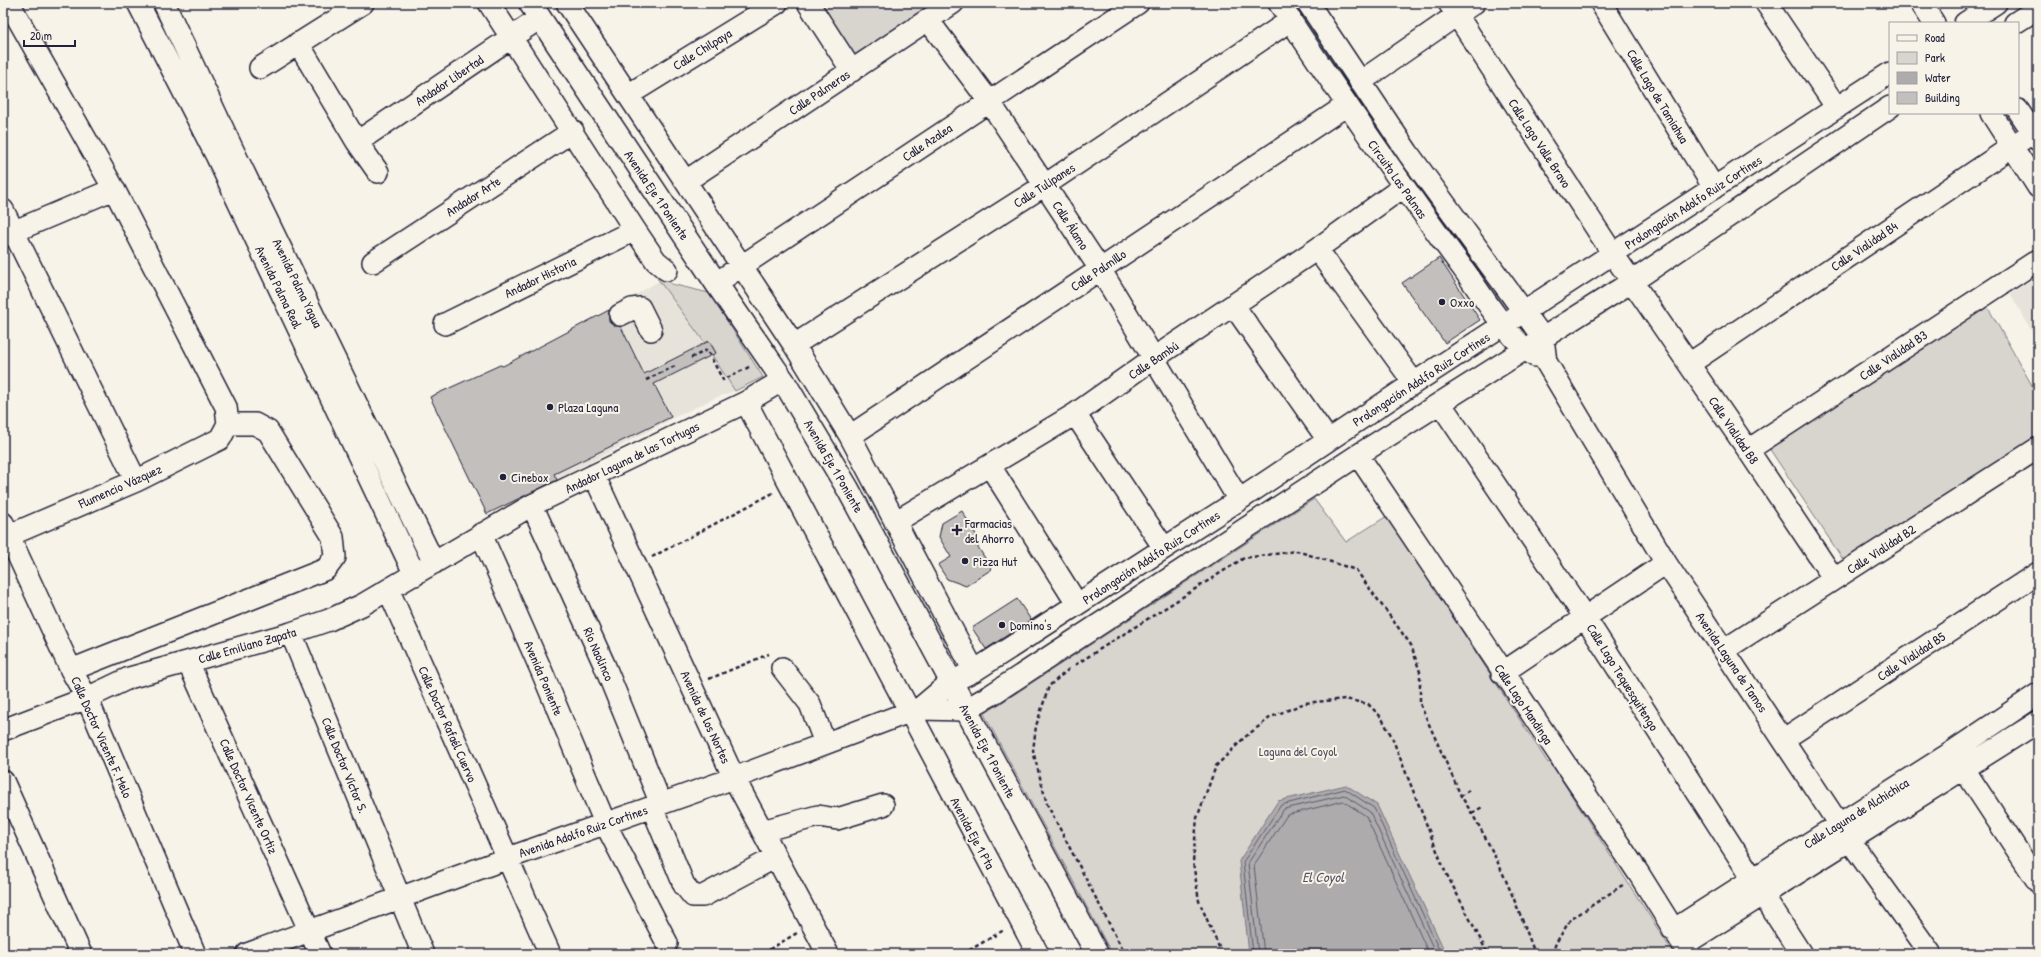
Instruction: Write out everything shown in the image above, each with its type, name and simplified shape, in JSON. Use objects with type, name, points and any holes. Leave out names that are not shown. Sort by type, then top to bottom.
[{"type":"main road","name":"Avenida Eje 1 Poniente","points":[[535,10],[716,284],[783,380],[848,489],[1097,954]]},
{"type":"street","points":[[9,3],[114,189],[226,407],[228,424],[256,424],[268,431],[333,537],[335,557],[326,569],[71,670]]},
{"type":"street","points":[[138,3],[225,153]]},
{"type":"street","name":"Avenida Palma Yagua","points":[[164,3],[225,153],[327,366],[434,563]]},
{"type":"street","points":[[260,68],[363,3]]},
{"type":"street","points":[[489,3],[635,230],[656,261],[668,270]]},
{"type":"street","name":"Calle Chilpaya","points":[[628,95],[777,3]]},
{"type":"street","points":[[808,3],[852,71]]},
{"type":"street","name":"Calle Palmeras","points":[[686,182],[953,3]]},
{"type":"street","name":"Calle Azalea","points":[[716,284],[740,266],[1138,3]]},
{"type":"street","name":"Circuito Las Palmas","points":[[1279,3],[1403,187],[1504,325],[1524,349]]},
{"type":"street","name":"Circuito Las Palmas","points":[[1308,3],[1408,153],[1526,311],[1543,338]]},
{"type":"street","points":[[1360,82],[1453,9],[1474,3]]},
{"type":"street","name":"Calle Lago de Tamiahua","points":[[1601,3],[1714,188]]},
{"type":"street","points":[[1766,3],[1837,108]]},
{"type":"street","points":[[1921,3],[1933,22]]},
{"type":"street","points":[[1967,22],[1996,3]]},
{"type":"street","name":"Avenida Eje 1 Poniente","points":[[577,6],[628,95],[740,266],[794,345],[850,436],[974,670]]},
{"type":"street","points":[[2017,22],[2038,8]]},
{"type":"street","name":"Calle Lago Valle Bravo","points":[[1453,9],[1632,282]]},
{"type":"street","name":"Andador Libertad","points":[[357,142],[511,37],[535,10]]},
{"type":"street","name":"Calle Álamo","points":[[928,20],[989,101],[1045,185],[1100,270],[1239,500]]},
{"type":"street","name":"Calle Tulipanes","points":[[794,345],[1045,185],[1291,20]]},
{"type":"street","points":[[298,43],[357,142],[378,172]]},
{"type":"street","name":"Prolongación Adolfo Ruiz Cortines","points":[[951,682],[974,670],[1239,500],[1414,383],[1889,74]]},
{"type":"street","name":"Calle Palmillo","points":[[850,436],[1347,105]]},
{"type":"street","points":[[965,710],[991,695],[1358,455],[1632,282],[1889,108]]},
{"type":"street","points":[[2019,111],[2036,134]]},
{"type":"street","points":[[1992,114],[2038,187]]},
{"type":"street","name":"Andador Arte","points":[[373,262],[572,131]]},
{"type":"street","name":"Calle Vialidad B4","points":[[1689,364],[2012,146],[2036,134]]},
{"type":"street","name":"Calle Bambú","points":[[895,522],[1075,414],[1154,358],[1234,306],[1317,249],[1403,187]]},
{"type":"street","points":[[8,234],[114,189]]},
{"type":"street","points":[[3,210],[8,234],[136,481]]},
{"type":"street","name":"Andador Historia","points":[[445,324],[635,230]]},
{"type":"street","points":[[1317,249],[1414,383]]},
{"type":"street","name":"Calle Vialidad B3","points":[[1748,450],[2038,260]]},
{"type":"street","name":"Calle Vialidad B8","points":[[1632,282],[1748,450],[1834,579]]},
{"type":"street","points":[[1234,306],[1328,440]]},
{"type":"street","points":[[620,314],[632,309],[640,308],[651,330]]},
{"type":"street","name":"Avenida Laguna de Tamos","points":[[1543,338],[1546,362],[1666,563],[1784,739],[1844,832],[1931,954]]},
{"type":"street","name":"Avenida Laguna de Tamos","points":[[1524,349],[1546,362]]},
{"type":"street","points":[[327,366],[415,575]]},
{"type":"street","name":"Andador Laguna de las Tortugas","points":[[481,534],[532,505],[746,402],[783,380]]},
{"type":"street","name":"Avenida Eje 1 Pta","points":[[746,402],[789,484],[914,710],[1038,954]]},
{"type":"street","name":"Calle Lago Tequesquitengo","points":[[1440,403],[1584,616],[1801,954]]},
{"type":"street","points":[[1075,414],[1164,548]]},
{"type":"street","name":"Flumencio Vázquez","points":[[5,532],[136,481],[220,439],[228,424]]},
{"type":"street","name":"Calle Vialidad B2","points":[[1724,650],[2038,448]]},
{"type":"street","name":"Calle Lago Mandinga","points":[[1358,455],[1502,672],[1639,874],[1681,943]]},
{"type":"street","points":[[990,466],[1083,600],[1107,619]]},
{"type":"street","name":"Avenida de los Nortes","points":[[594,475],[734,778],[828,954]]},
{"type":"street","name":"Río Naolinco","points":[[532,505],[604,664],[657,806],[684,885],[693,896],[703,896],[776,857]]},
{"type":"street","points":[[1219,512],[1235,536]]},
{"type":"street","name":"Calle Doctor Vicente F. Melo","points":[[5,532],[71,670],[87,698],[195,954]]},
{"type":"street","name":"Calle Emiliano Zapata","points":[[3,730],[87,698],[129,678],[329,620],[389,591],[481,534]]},
{"type":"street","name":"Avenida Poniente","points":[[481,534],[542,672],[605,823],[667,943]]},
{"type":"street","points":[[1502,672],[1584,616],[1666,563]]},
{"type":"street","name":"Calle Vialidad B5","points":[[1784,739],[2038,573]]},
{"type":"street","name":"Calle Doctor Rafaél Cuervo","points":[[389,591],[550,954]]},
{"type":"street","name":"Calle Doctor Víctor S.","points":[[291,632],[423,954]]},
{"type":"street","points":[[776,660],[810,704],[825,743]]},
{"type":"street","name":"Calle Doctor Vicente Ortiz","points":[[188,662],[320,954]]},
{"type":"street","name":"Avenida Adolfo Ruiz Cortines","points":[[247,954],[508,858],[734,778],[914,710],[951,682]]},
{"type":"street","name":"Calle Laguna de Alchichica","points":[[1681,943],[1757,887],[1844,832],[1952,752],[2038,694]]},
{"type":"street","name":"Avenida Adolfo Ruiz Cortines","points":[[914,710],[965,710]]},
{"type":"street","name":"Calle Laguna de Alchichica","points":[[1844,832],[1964,769],[2038,722]]},
{"type":"street","points":[[1952,752],[2038,882]]},
{"type":"street","points":[[3,781],[81,954]]},
{"type":"street","points":[[762,831],[818,816],[837,819],[884,805]]},
{"type":"path","points":[[691,358],[707,350],[723,380],[755,364]]},
{"type":"path","points":[[646,380],[675,366]]},
{"type":"path","points":[[636,565],[789,484]]},
{"type":"path","points":[[1125,954],[1047,804],[1033,751],[1036,726],[1049,686],[1067,670],[1244,558],[1297,551],[1356,570],[1411,645],[1420,672],[1420,704],[1461,796],[1472,813],[1498,862],[1518,905],[1535,954]]},
{"type":"path","points":[[692,686],[776,660]]},
{"type":"path","points":[[1222,954],[1199,901],[1194,862],[1197,818],[1216,766],[1245,737],[1271,717],[1305,703],[1345,699],[1368,704],[1381,717],[1391,735],[1445,871],[1488,954]]},
{"type":"path","points":[[1461,796],[1469,790]]},
{"type":"path","points":[[1472,813],[1484,806]]},
{"type":"path","points":[[1552,954],[1556,943],[1570,920],[1639,874]]},
{"type":"path","points":[[963,954],[1020,921]]},
{"type":"path","points":[[766,954],[764,952],[812,925]]},
{"type":"shaded area","name":"Plaza Laguna","points":[[665,275],[671,284],[709,293],[763,377],[673,418],[557,480],[487,514],[430,397],[500,365],[503,366],[613,308],[659,281],[657,278]]},
{"type":"shaded area","points":[[2038,276],[2038,342],[2010,293]]},
{"type":"green space","points":[[816,3],[934,3],[852,59]]},
{"type":"green space","points":[[665,275],[671,284],[709,293],[763,377],[735,391],[712,355],[716,353],[709,341],[705,343],[657,278]]},
{"type":"green space","points":[[1986,304],[2038,396],[2038,436],[1844,561],[1769,448]]},
{"type":"green space","name":"Laguna del Coyol","points":[[1314,499],[1346,542],[1387,516],[1548,763],[1550,762],[1674,954],[1112,954],[984,714]]},
{"type":"water","name":"El Coyol","points":[[1346,785],[1377,805],[1446,954],[1249,954],[1239,861],[1278,801]]},
{"type":"building","name":"Oxxo","points":[[1439,258],[1480,320],[1445,343],[1402,283]]},
{"type":"building","name":"Plaza Laguna","points":[[609,310],[609,321],[614,325],[621,327],[644,374],[709,341],[716,353],[654,384],[671,417],[554,474],[557,480],[487,514],[430,397],[500,365],[503,366]]},
{"type":"building","points":[[962,511],[978,538],[974,541],[992,569],[966,586],[947,579],[938,565],[951,557],[939,537],[942,523]]},
{"type":"building","name":"Domino's","points":[[1017,599],[1031,620],[986,649],[972,628]]},
{"type":"place","name":"Oxxo","points":[[1442,302]]},
{"type":"place","name":"Plaza Laguna","points":[[550,407]]},
{"type":"place","name":"Cinebox","points":[[503,477]]},
{"type":"place","name":"Farmacias del Ahorro","points":[[957,530]]},
{"type":"place","name":"Pizza Hut","points":[[965,561]]},
{"type":"place","name":"Domino's","points":[[1002,625]]}]
